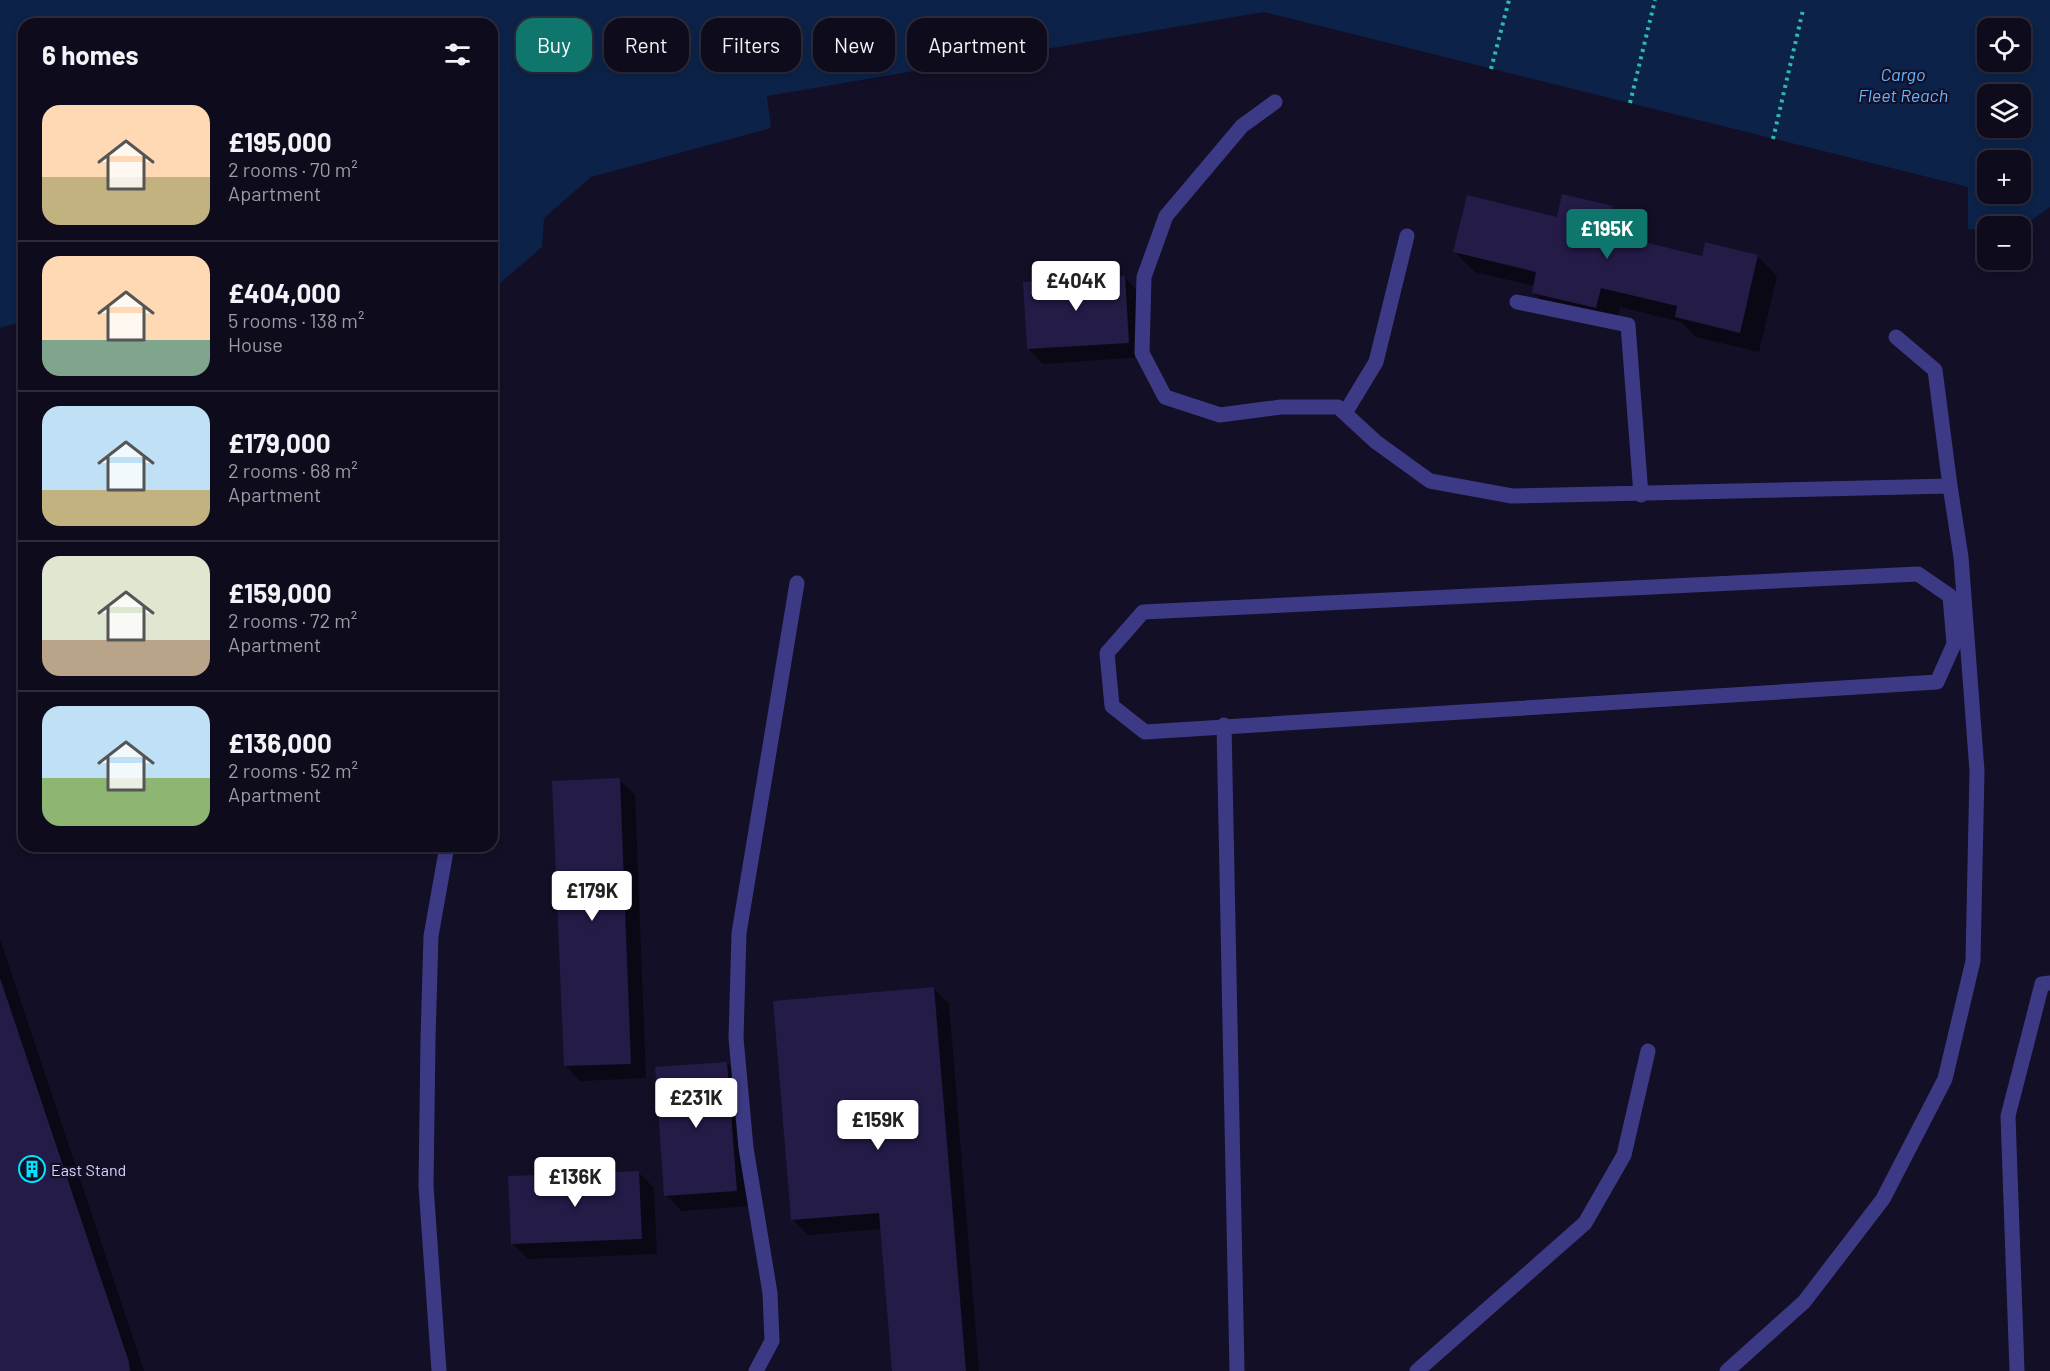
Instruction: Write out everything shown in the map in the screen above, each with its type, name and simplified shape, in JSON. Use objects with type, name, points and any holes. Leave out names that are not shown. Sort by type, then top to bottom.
[{"type":"lane","points":[[1275,102],[1242,126],[1166,216],[1144,277],[1142,353],[1165,397],[1220,415],[1281,407],[1338,407],[1376,442],[1430,481],[1512,496],[1641,495],[1950,486]]},
{"type":"lane","points":[[1345,413],[1376,362],[1407,236]]},
{"type":"lane","points":[[1517,302],[1628,325],[1641,495]]},
{"type":"lane","points":[[1727,1371],[1804,1302],[1883,1199],[1945,1079],[1973,961],[1977,771],[1961,556],[1935,370],[1896,337]]},
{"type":"lane","points":[[1918,574],[1950,596],[1954,644],[1938,682],[1224,725],[1145,732],[1112,706],[1107,653],[1143,612],[1918,574]]},
{"type":"lane","points":[[756,1371],[772,1341],[771,1303],[745,1137],[736,1038],[739,933],[797,583]]},
{"type":"lane","points":[[1224,725],[1237,1371]]},
{"type":"lane","points":[[439,1371],[426,1163],[431,936],[446,852]]},
{"type":"lane","points":[[2017,1371],[2008,1116],[2042,984],[2050,983]]},
{"type":"lane","points":[[1417,1371],[1584,1223],[1624,1155],[1648,1051]]},
{"type":"path","points":[[1491,69],[1509,0]]},
{"type":"path","points":[[1629,103],[1655,0]]},
{"type":"path","points":[[1773,139],[1803,10]]},
{"type":"water","name":"Cargo Fleet Reach","points":[[0,0],[2050,0],[2050,207],[2031,221],[2031,216],[1977,216],[1977,230],[1968,229],[1968,187],[1264,12],[1047,49],[1047,18],[907,18],[907,72],[909,72],[767,96],[771,128],[591,177],[544,218],[542,247],[498,285],[498,18],[18,18],[18,323],[0,328]]},
{"type":"building","points":[[1562,194],[1613,206],[1606,233],[1702,256],[1705,242],[1758,255],[1740,333],[1675,317],[1677,306],[1601,288],[1596,308],[1532,293],[1536,272],[1453,252],[1467,195],[1557,217]]},
{"type":"building","points":[[1125,276],[1129,343],[1027,349],[1023,282]]},
{"type":"building","points":[[620,778],[631,1064],[564,1066],[552,781]]},
{"type":"building","name":"East Stand","points":[[0,978],[129,1362],[130,1371],[0,1371]]},
{"type":"building","points":[[934,987],[966,1371],[892,1371],[879,1213],[791,1220],[773,1001]]},
{"type":"building","points":[[727,1062],[737,1191],[664,1196],[655,1067]]},
{"type":"building","points":[[639,1171],[642,1239],[511,1244],[508,1176]]},
{"type":"place","name":"East Stand","points":[[32,1169]]}]
